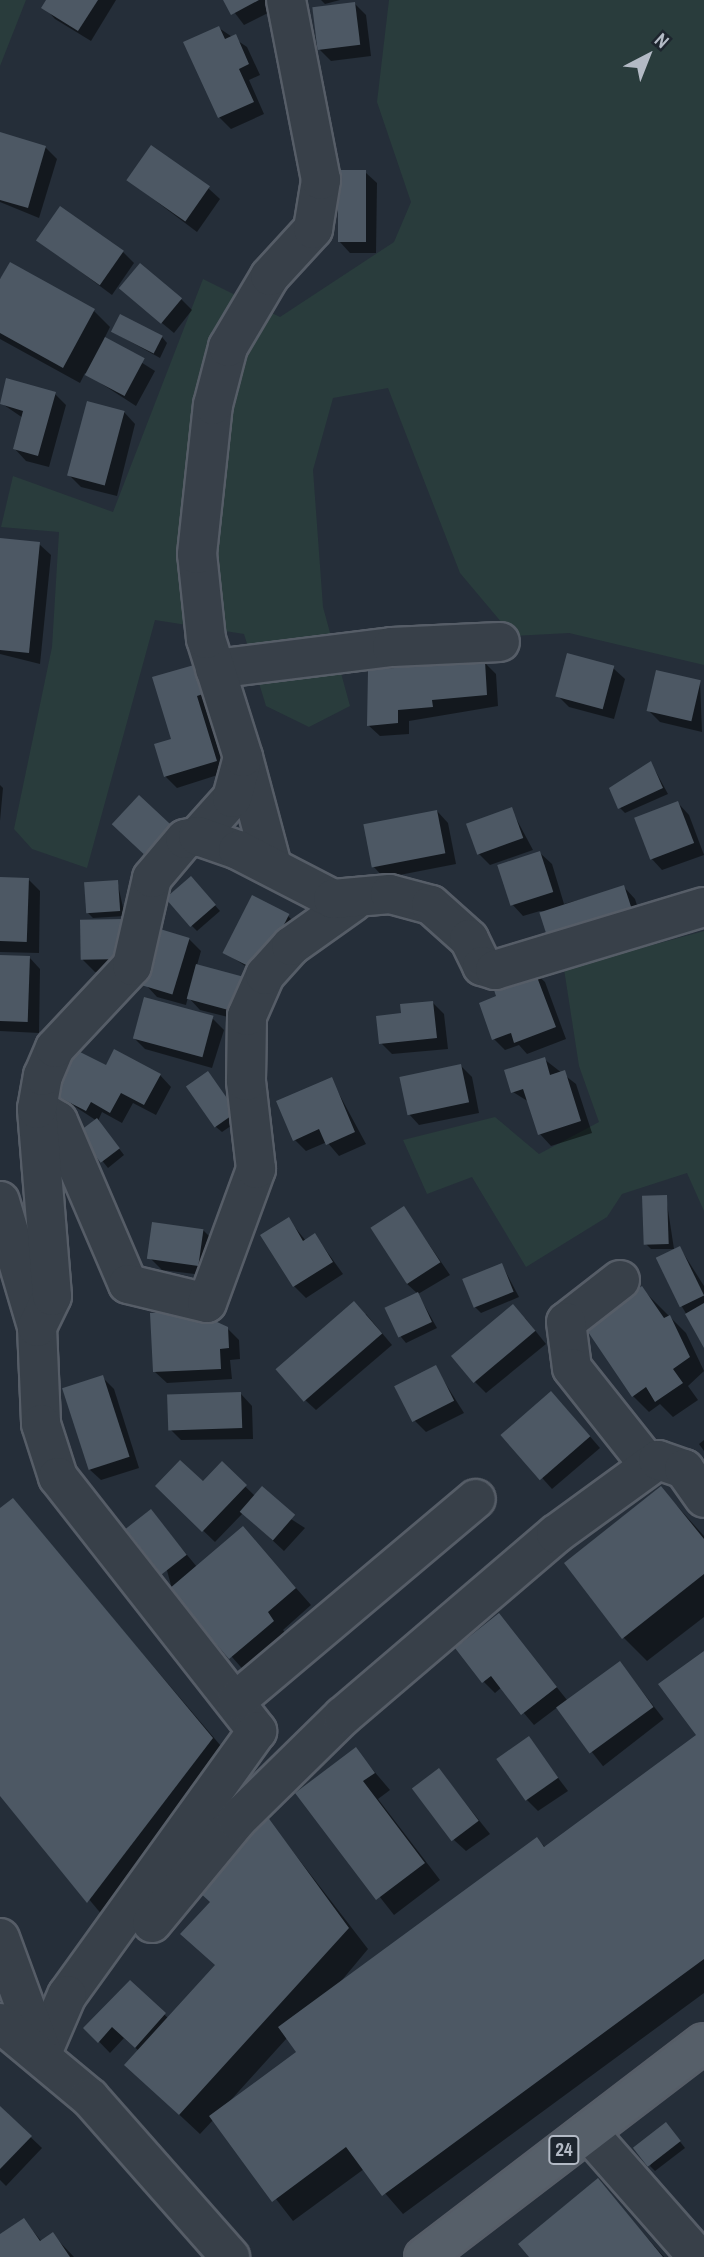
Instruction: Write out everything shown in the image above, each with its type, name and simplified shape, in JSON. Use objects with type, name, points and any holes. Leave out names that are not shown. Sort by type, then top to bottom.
[{"type":"main road","name":"24","points":[[424,2257],[704,2043]]},
{"type":"street","points":[[272,866],[243,757],[215,669],[197,554],[213,405],[228,347],[270,276],[313,229],[321,180],[286,0]]},
{"type":"street","points":[[215,669],[392,646],[500,642]]},
{"type":"street","points":[[37,1327],[52,1297],[37,1109],[55,1048],[132,966],[145,897],[161,859],[198,836],[232,798],[243,757]]},
{"type":"street","points":[[198,836],[272,866],[333,899],[353,902],[390,894],[431,905],[470,939],[482,966],[495,970],[704,907]]},
{"type":"street","points":[[37,1109],[58,1121],[128,1284],[207,1303],[256,1169],[246,1081],[247,1016],[265,975],[291,946],[353,902]]},
{"type":"street","points":[[0,1200],[37,1327],[41,1423],[58,1477],[237,1700],[257,1731],[251,1748],[67,1995],[42,2053]]},
{"type":"street","points":[[620,1280],[566,1322],[572,1368],[648,1464]]},
{"type":"street","points":[[42,2053],[237,1820],[342,1716],[648,1464],[676,1462],[704,1498]]},
{"type":"street","points":[[237,1700],[477,1499]]},
{"type":"street","points":[[0,1938],[42,2053]]},
{"type":"street","points":[[0,2023],[42,2053],[132,2141],[230,2257]]},
{"type":"street","points":[[588,2132],[698,2257]]},
{"type":"shaded area","points":[[0,0],[26,0],[0,66]]},
{"type":"shaded area","points":[[389,0],[704,0],[704,665],[569,633],[513,636],[460,573],[388,388],[333,398],[313,470],[323,607],[350,706],[309,727],[266,706],[244,634],[155,620],[87,868],[32,849],[14,829],[52,647],[59,532],[1,527],[13,476],[113,512],[203,279],[280,317],[394,242],[411,202],[377,102]]},
{"type":"shaded area","points":[[704,931],[704,1211],[687,1173],[622,1194],[607,1217],[526,1267],[472,1177],[427,1194],[403,1140],[495,1117],[539,1154],[599,1122],[579,1066],[564,969]]},
{"type":"building","points":[[46,0],[98,0],[78,31],[41,8]]},
{"type":"building","points":[[223,0],[259,0],[231,15]]},
{"type":"building","points":[[355,2],[360,45],[318,50],[312,7]]},
{"type":"building","points":[[219,26],[225,39],[236,34],[249,64],[239,69],[254,102],[218,118],[183,42]]},
{"type":"building","points":[[0,132],[46,146],[28,208],[0,200]]},
{"type":"building","points":[[151,145],[210,186],[185,222],[126,180]]},
{"type":"building","points":[[338,170],[366,170],[366,242],[338,242]]},
{"type":"building","points":[[60,206],[124,251],[100,285],[36,240]]},
{"type":"building","points":[[10,262],[95,309],[63,368],[0,333],[0,279]]},
{"type":"building","points":[[140,263],[182,298],[161,324],[119,288]]},
{"type":"building","points":[[120,314],[163,336],[154,354],[111,332]]},
{"type":"building","points":[[105,337],[145,358],[125,396],[85,375]]},
{"type":"building","points":[[6,378],[56,392],[38,456],[13,449],[23,411],[0,404]]},
{"type":"building","points":[[87,401],[125,411],[105,485],[67,475]]},
{"type":"building","points":[[0,538],[40,542],[29,653],[0,650]]},
{"type":"building","points":[[567,653],[614,666],[603,709],[555,696]]},
{"type":"building","points":[[485,661],[487,695],[432,700],[433,707],[398,710],[398,723],[367,726],[368,670]]},
{"type":"building","points":[[201,663],[209,692],[197,696],[217,761],[164,777],[154,744],[171,739],[152,677]]},
{"type":"building","points":[[656,670],[701,680],[691,721],[647,711]]},
{"type":"building","points":[[651,761],[663,788],[618,809],[609,788]]},
{"type":"building","points":[[139,795],[171,825],[144,854],[112,824]]},
{"type":"building","points":[[678,801],[694,843],[650,860],[634,818]]},
{"type":"building","points":[[512,807],[523,838],[477,855],[466,824]]},
{"type":"building","points":[[437,810],[445,853],[372,868],[363,824]]},
{"type":"building","points":[[540,851],[553,892],[510,906],[497,865]]},
{"type":"building","points":[[191,876],[216,905],[190,927],[165,898]]},
{"type":"building","points":[[0,877],[29,878],[27,942],[0,941]]},
{"type":"building","points":[[118,880],[120,911],[86,913],[84,882]]},
{"type":"building","points":[[624,885],[634,915],[549,943],[539,913]]},
{"type":"building","points":[[252,895],[289,914],[260,972],[222,953]]},
{"type":"building","points":[[124,919],[125,959],[81,960],[80,920]]},
{"type":"building","points":[[160,929],[190,938],[172,994],[143,985]]},
{"type":"building","points":[[0,955],[30,956],[28,1022],[0,1021]]},
{"type":"building","points":[[196,964],[242,976],[233,1011],[187,999]]},
{"type":"building","points":[[534,969],[556,1027],[514,1043],[511,1033],[492,1040],[479,1003],[496,996],[492,984]]},
{"type":"building","points":[[144,997],[214,1016],[202,1057],[133,1039]]},
{"type":"building","points":[[433,1001],[437,1038],[379,1044],[376,1016],[401,1013],[400,1004]]},
{"type":"building","points":[[74,1049],[106,1065],[114,1049],[161,1074],[144,1105],[121,1093],[110,1113],[91,1102],[86,1111],[51,1093]]},
{"type":"building","points":[[545,1057],[550,1075],[565,1070],[581,1121],[538,1135],[523,1089],[511,1093],[504,1070]]},
{"type":"building","points":[[461,1064],[469,1102],[407,1115],[399,1077]]},
{"type":"building","points":[[208,1071],[237,1112],[215,1127],[186,1086]]},
{"type":"building","points":[[332,1077],[355,1132],[326,1145],[319,1129],[293,1141],[276,1101]]},
{"type":"building","points":[[97,1118],[120,1148],[101,1163],[78,1132]]},
{"type":"building","points":[[667,1195],[669,1244],[644,1245],[642,1196]]},
{"type":"building","points":[[404,1206],[440,1262],[407,1284],[370,1228]]},
{"type":"building","points":[[289,1217],[303,1241],[315,1233],[333,1262],[293,1287],[260,1235]]},
{"type":"building","points":[[152,1222],[203,1229],[198,1266],[147,1259]]},
{"type":"building","points":[[680,1246],[704,1295],[680,1307],[656,1258]]},
{"type":"building","points":[[502,1263],[514,1292],[474,1308],[462,1279]]},
{"type":"building","points":[[642,1286],[664,1318],[670,1315],[690,1357],[673,1369],[683,1383],[655,1402],[646,1387],[632,1397],[584,1326]]},
{"type":"building","points":[[418,1292],[432,1322],[398,1338],[384,1308]]},
{"type":"building","points":[[354,1301],[382,1333],[304,1402],[276,1369]]},
{"type":"building","points":[[704,1303],[704,1348],[685,1314]]},
{"type":"building","points":[[513,1304],[535,1331],[473,1383],[451,1356]]},
{"type":"building","points":[[193,1311],[228,1327],[229,1348],[220,1349],[221,1369],[153,1372],[150,1313]]},
{"type":"building","points":[[436,1365],[454,1401],[412,1422],[394,1386]]},
{"type":"building","points":[[103,1375],[130,1457],[89,1470],[62,1388]]},
{"type":"building","points":[[551,1391],[590,1436],[540,1480],[500,1435]]},
{"type":"building","points":[[241,1392],[242,1428],[168,1431],[167,1395]]},
{"type":"building","points":[[180,1460],[203,1481],[222,1461],[247,1485],[202,1532],[155,1486]]},
{"type":"building","points":[[262,1486],[295,1515],[273,1541],[240,1512]]},
{"type":"building","points":[[661,1486],[704,1539],[704,1574],[622,1639],[564,1563]]},
{"type":"building","points":[[13,1498],[213,1738],[87,1903],[0,1796],[0,1508]]},
{"type":"building","points":[[151,1509],[187,1555],[161,1574],[126,1529]]},
{"type":"building","points":[[243,1526],[296,1588],[268,1612],[274,1621],[229,1659],[169,1589]]},
{"type":"building","points":[[499,1613],[557,1687],[521,1715],[491,1676],[482,1683],[455,1648]]},
{"type":"building","points":[[704,1651],[704,1959],[382,2196],[346,2147],[272,2202],[209,2116],[296,2052],[278,2027],[537,1837],[544,1847],[696,1735],[658,1684]]},
{"type":"building","points":[[620,1661],[654,1707],[590,1754],[556,1707]]},
{"type":"building","points":[[529,1736],[558,1778],[525,1801],[496,1759]]},
{"type":"building","points":[[356,1747],[375,1773],[363,1781],[425,1863],[376,1900],[295,1793]]},
{"type":"building","points":[[439,1768],[479,1821],[452,1841],[412,1788]]},
{"type":"building","points":[[267,1816],[349,1928],[179,2115],[124,2065],[215,1965],[180,1934],[210,1902],[198,1891]]},
{"type":"building","points":[[130,1980],[166,2013],[135,2048],[112,2027],[98,2043],[83,2028]]},
{"type":"building","points":[[0,2106],[32,2136],[0,2169]]},
{"type":"building","points":[[666,2122],[681,2141],[648,2167],[633,2148]]},
{"type":"building","points":[[598,2178],[663,2257],[529,2257],[518,2244]]},
{"type":"building","points":[[24,2218],[40,2241],[53,2232],[70,2257],[0,2257],[0,2234]]}]
